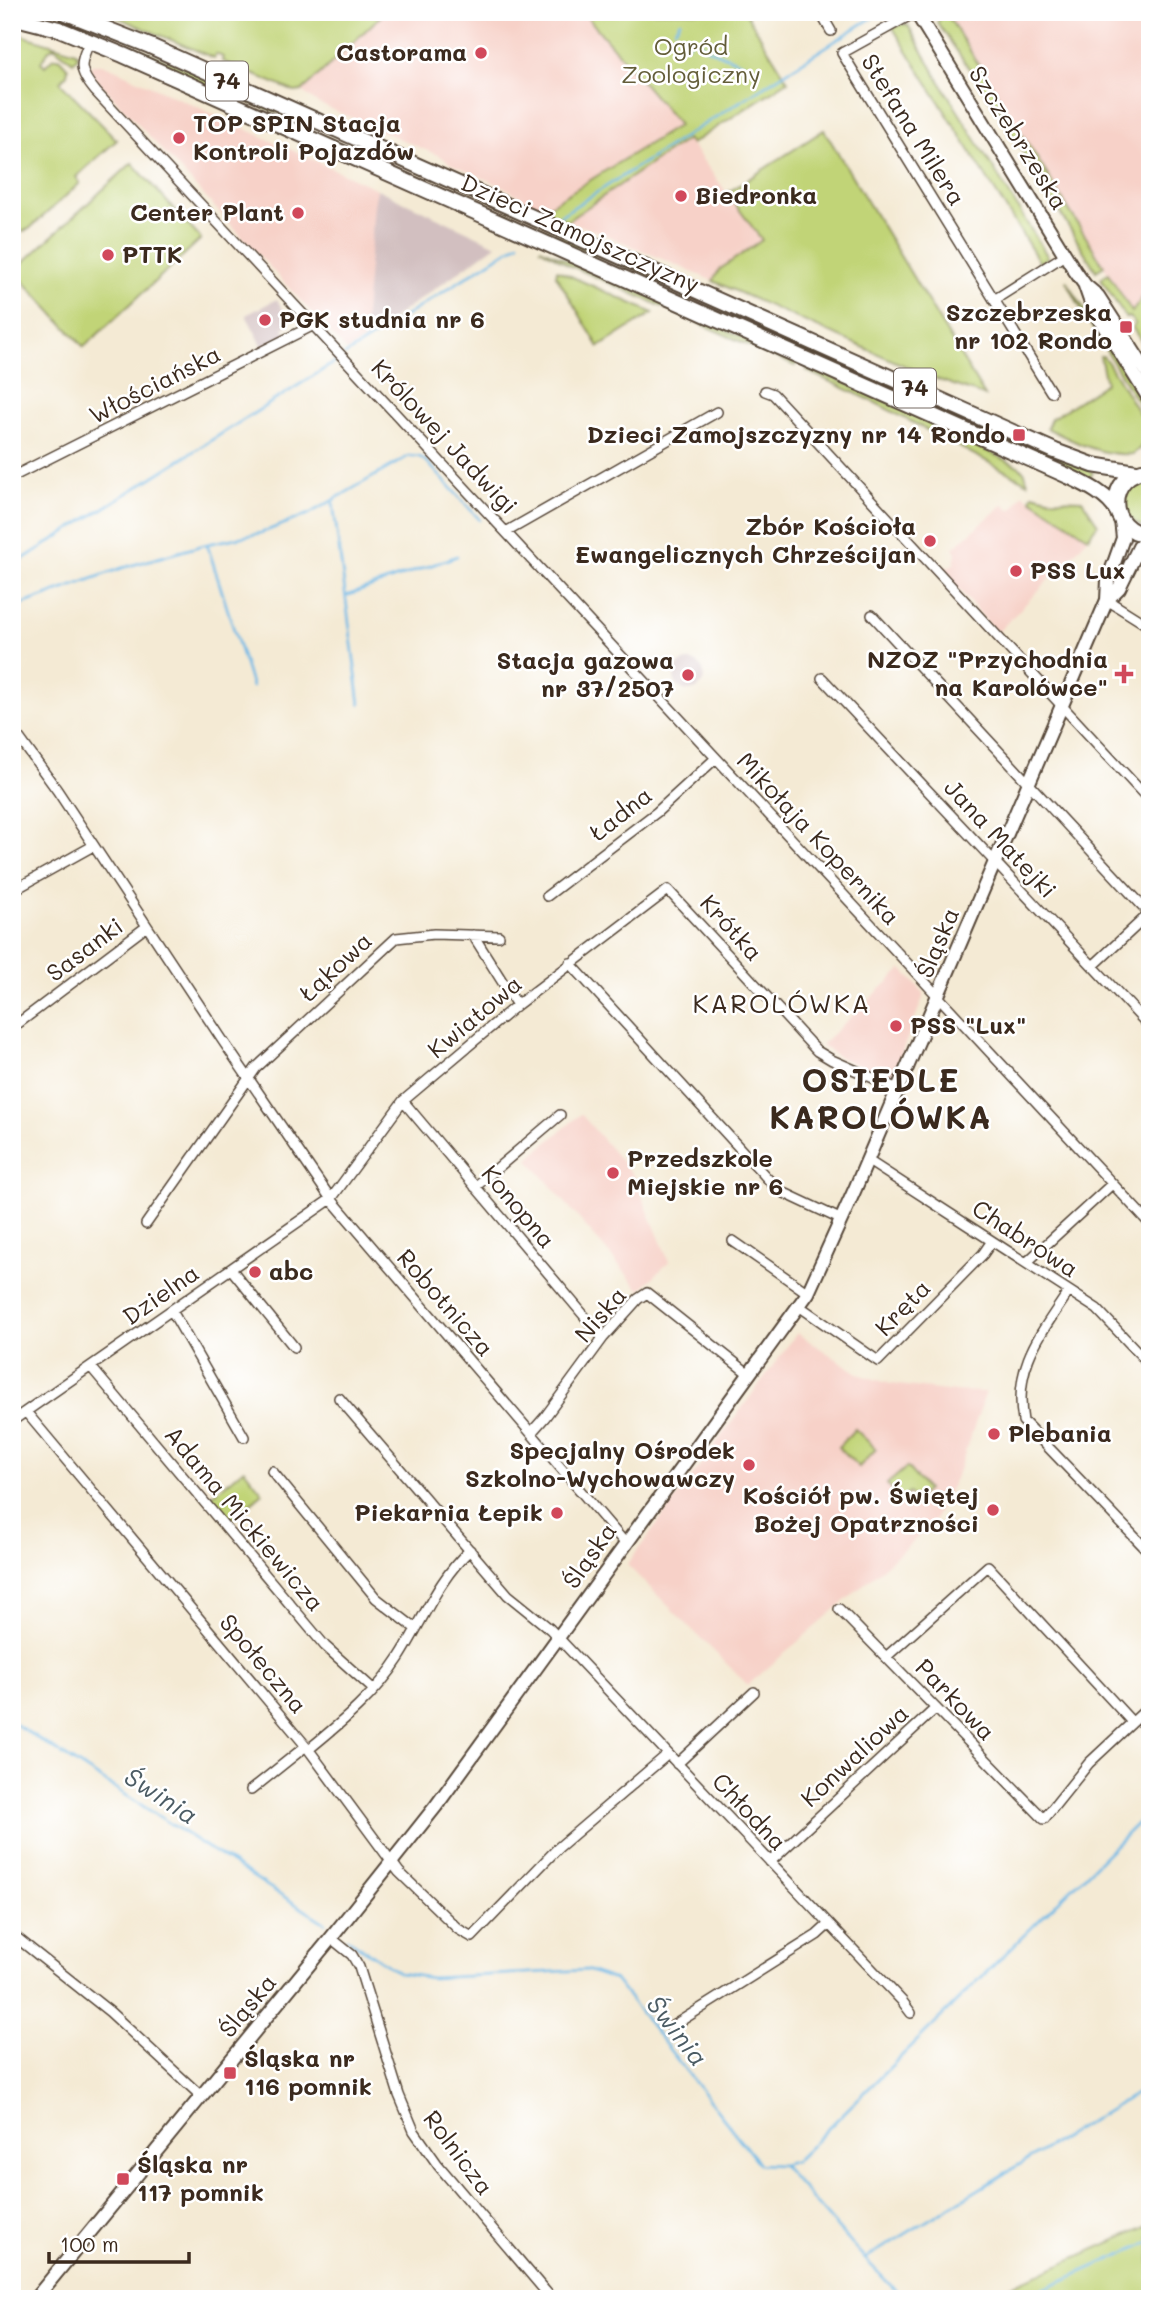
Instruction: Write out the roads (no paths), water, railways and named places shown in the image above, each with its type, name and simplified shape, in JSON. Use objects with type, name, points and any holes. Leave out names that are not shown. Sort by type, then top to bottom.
[{"type":"main road","name":"Dzieci Zamojszczyzny","points":[[64,12],[150,47],[1055,451],[1093,465],[1145,469]]},
{"type":"main road","name":"Dzieci Zamojszczyzny","points":[[12,17],[90,41],[1068,476],[1114,506],[1119,516]]},
{"type":"main road","name":"74","points":[[1145,469],[1121,486],[1116,499],[1119,516],[1130,530],[1150,536]]},
{"type":"street","points":[[820,12],[831,31]]},
{"type":"street","name":"Szczebrzeska","points":[[916,12],[1065,256],[1085,285],[1098,296],[1150,377]]},
{"type":"street","name":"Stefana Milera","points":[[916,12],[842,53],[1051,391]]},
{"type":"street","name":"Królowej Jadwigi","points":[[90,41],[81,63],[82,71],[90,85],[716,758]]},
{"type":"street","points":[[994,300],[1065,256]]},
{"type":"street","name":"Szczebrzeska","points":[[1085,285],[1093,309],[1150,400]]},
{"type":"street","name":"Włościańska","points":[[12,477],[314,326]]},
{"type":"street","points":[[765,391],[773,394],[1150,801]]},
{"type":"street","points":[[506,532],[717,412]]},
{"type":"street","name":"Śląska","points":[[35,2299],[392,1863],[808,1293],[842,1220],[1107,600],[1108,580],[1124,538],[1119,516]]},
{"type":"street","name":"Śląska","points":[[1107,600],[1119,588],[1139,547],[1150,536]]},
{"type":"street","points":[[1107,600],[1150,627]]},
{"type":"street","points":[[872,615],[1150,914],[1093,966]]},
{"type":"street","name":"Jana Matejki","points":[[822,678],[1150,1027]]},
{"type":"street","name":"Robotnicza","points":[[12,728],[331,1199],[625,1543]]},
{"type":"street","name":"Ładna","points":[[547,896],[657,811],[716,758]]},
{"type":"street","name":"Mikołaja Kopernika","points":[[716,758],[1150,1224]]},
{"type":"street","points":[[12,891],[93,846]]},
{"type":"street","name":"Kwiatowa","points":[[331,1199],[403,1101],[570,963],[668,890]]},
{"type":"street","name":"Krótka","points":[[668,890],[817,1051],[898,1089]]},
{"type":"street","name":"Sasanki","points":[[12,1028],[146,927]]},
{"type":"street","name":"Łąkowa","points":[[249,1078],[396,938],[435,934],[473,935]]},
{"type":"street","points":[[473,935],[499,936]]},
{"type":"street","points":[[473,935],[517,1006]]},
{"type":"street","points":[[570,963],[778,1190],[842,1220]]},
{"type":"street","points":[[146,1224],[249,1078]]},
{"type":"street","name":"Konopna","points":[[403,1101],[603,1338]]},
{"type":"street","points":[[475,1187],[560,1115]]},
{"type":"street","points":[[523,1146],[531,1156]]},
{"type":"street","name":"Chabrowa","points":[[867,1160],[1097,1308],[1150,1365]]},
{"type":"street","points":[[1026,1263],[1112,1184]]},
{"type":"street","name":"Dzielna","points":[[12,1421],[331,1199]]},
{"type":"street","points":[[733,1241],[808,1293]]},
{"type":"street","name":"Kręta","points":[[799,1306],[878,1361],[992,1241]]},
{"type":"street","points":[[231,1269],[294,1347]]},
{"type":"street","name":"Niska","points":[[531,1433],[603,1338],[645,1290],[750,1374]]},
{"type":"street","points":[[1069,1291],[1027,1359],[1023,1374],[1023,1421],[1150,1553]]},
{"type":"street","points":[[172,1311],[244,1437]]},
{"type":"street","name":"Adama Mickiewicza","points":[[91,1367],[325,1646],[373,1689]]},
{"type":"street","name":"Chłodna","points":[[339,1398],[512,1599],[558,1638],[911,2013]]},
{"type":"street","name":"Społeczna","points":[[26,1412],[307,1748],[392,1863],[458,1929],[472,1937],[558,1848],[668,1754]]},
{"type":"street","points":[[272,1472],[376,1598],[416,1629]]},
{"type":"street","points":[[251,1790],[358,1707],[398,1660],[453,1565],[470,1550]]},
{"type":"street","points":[[886,1657],[988,1566],[1132,1722],[1150,1706]]},
{"type":"street","name":"Parkowa","points":[[839,1609],[1044,1819],[1089,1763],[1132,1722]]},
{"type":"street","points":[[677,1764],[754,1692]]},
{"type":"street","name":"Konwaliowa","points":[[770,1862],[936,1708]]},
{"type":"street","points":[[671,2027],[817,1935],[829,1924]]},
{"type":"street","points":[[12,1934],[110,2012],[201,2096]]},
{"type":"street","name":"Rolnicza","points":[[331,1938],[352,1955],[359,1967],[399,2095],[414,2131],[438,2165],[552,2299]]},
{"type":"waterway","points":[[558,217],[881,12]]},
{"type":"waterway","points":[[675,29],[680,21]]},
{"type":"waterway","points":[[686,45],[694,38],[706,48],[744,64]]},
{"type":"waterway","points":[[345,355],[519,243]]},
{"type":"waterway","points":[[12,566],[340,359]]},
{"type":"waterway","points":[[12,608],[122,568],[207,544],[261,533],[309,514],[409,456],[420,457],[427,462],[480,520]]},
{"type":"waterway","points":[[333,503],[360,704]]},
{"type":"waterway","points":[[207,544],[252,687]]},
{"type":"waterway","points":[[346,596],[457,556]]},
{"type":"waterway","name":"Świnia","points":[[12,1722],[325,1923]]},
{"type":"waterway","points":[[782,2165],[795,2161],[1150,1811]]},
{"type":"waterway","name":"Świnia","points":[[347,1938],[399,1973],[431,1978],[587,1970],[615,1980],[759,2164],[782,2165],[904,2299]]},
{"type":"waterway","points":[[866,2258],[1150,2085]]},
{"type":"waterway","name":"Świnia","points":[[1020,2299],[1150,2242]]},
{"type":"place","name":"Castorama","points":[[481,53]]},
{"type":"place","name":"TOP SPIN Stacja Kontroli Pojazdów","points":[[179,138]]},
{"type":"place","name":"Biedronka","points":[[681,196]]},
{"type":"place","name":"Center Plant","points":[[298,213]]},
{"type":"place","name":"PTTK","points":[[108,255]]},
{"type":"place","name":"PGK studnia nr 6","points":[[265,320]]},
{"type":"place","name":"Szczebrzeska nr 102 Rondo","points":[[1126,327]]},
{"type":"place","name":"Dzieci Zamojszczyzny nr 14 Rondo","points":[[1019,435]]},
{"type":"place","name":"Zbór Kościoła Ewangelicznych Chrześcijan","points":[[930,541]]},
{"type":"place","name":"PSS Lux","points":[[1016,571]]},
{"type":"place","name":"NZOZ \"Przychodnia na Karolówce\"","points":[[1124,674]]},
{"type":"place","name":"Stacja gazowa nr 37/2507","points":[[688,675]]},
{"type":"place","name":"PSS \"Lux\"","points":[[896,1026]]},
{"type":"place","name":"Przedszkole Miejskie nr 6","points":[[613,1173]]},
{"type":"place","name":"abc","points":[[255,1272]]},
{"type":"place","name":"Plebania","points":[[994,1434]]},
{"type":"place","name":"Specjalny Ośrodek Szkolno-Wychowawczy","points":[[749,1465]]},
{"type":"place","name":"Kościół pw. Świętej Bożej Opatrzności","points":[[993,1510]]},
{"type":"place","name":"Piekarnia Łepik","points":[[557,1513]]},
{"type":"place","name":"Śląska nr 116 pomnik","points":[[230,2073]]},
{"type":"place","name":"Śląska nr 117 pomnik","points":[[123,2179]]},
{"type":"district","name":"KAROLÓWKA","points":[[782,1004]]},
{"type":"district","name":"OSIEDLE KAROLÓWKA","points":[[881,1100]]},
{"type":"park label","name":"Ogród Zoologiczny","points":[[691,61]]}]
